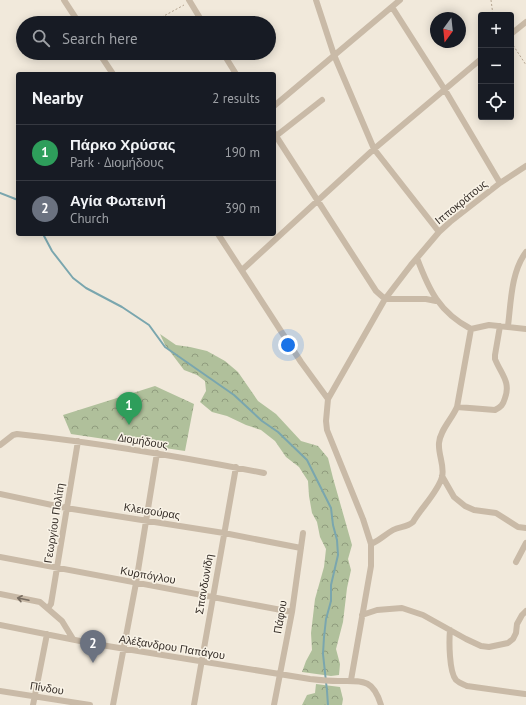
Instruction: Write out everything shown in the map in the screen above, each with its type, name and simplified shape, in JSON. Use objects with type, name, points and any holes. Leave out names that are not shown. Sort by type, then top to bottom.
[{"type":"street","points":[[64,0],[74,16]]},
{"type":"street","points":[[316,0],[334,55],[374,149],[439,232]]},
{"type":"street","points":[[276,104],[400,0]]},
{"type":"street","points":[[191,1],[199,16]]},
{"type":"street","points":[[392,7],[445,90],[500,183]]},
{"type":"street","points":[[514,32],[526,22]]},
{"type":"street","points":[[104,60],[112,72]]},
{"type":"street","points":[[227,60],[235,72]]},
{"type":"street","points":[[242,270],[374,149],[478,62]]},
{"type":"street","points":[[276,134],[322,100]]},
{"type":"street","points":[[276,137],[376,290],[386,299],[426,299],[436,301]]},
{"type":"street","name":"Ιπποκράτους","points":[[328,399],[386,299],[439,232],[500,183],[526,166]]},
{"type":"street","points":[[219,236],[301,362],[328,399],[326,421],[327,430],[363,518],[371,544],[371,566],[351,680]]},
{"type":"street","points":[[508,326],[515,275],[521,258],[526,252]]},
{"type":"street","points":[[417,258],[427,285],[436,301],[452,317],[462,324],[471,329],[490,325],[526,329]]},
{"type":"street","points":[[457,407],[495,410],[504,404],[508,388],[507,383],[495,359],[500,326]]},
{"type":"street","points":[[371,544],[393,530],[408,526],[413,522],[438,485],[442,476],[443,464],[439,453],[439,444],[441,435],[457,407],[471,329]]},
{"type":"street","name":"Διομήδους","points":[[0,445],[17,434],[78,441],[157,453],[264,473]]},
{"type":"street","name":"Γεωργίου Πολίτη","points":[[48,608],[51,604],[78,441]]},
{"type":"street","points":[[113,705],[136,583],[157,453]]},
{"type":"street","name":"Σπανδωνίδη","points":[[194,705],[212,596],[236,467]]},
{"type":"street","points":[[442,476],[454,497],[465,506],[474,510],[496,513],[518,526],[526,528]]},
{"type":"street","name":"Κλεισούρας","points":[[0,494],[66,508],[224,533],[301,548]]},
{"type":"street","name":"Πάφου","points":[[274,705],[292,612],[304,532]]},
{"type":"street","points":[[516,562],[526,543]]},
{"type":"street","name":"Κυρπόγλου","points":[[0,557],[292,612]]},
{"type":"street","points":[[0,594],[40,602],[62,621],[72,639]]},
{"type":"street","points":[[362,615],[377,610],[402,608],[423,615],[481,646],[489,647],[508,642],[516,634],[517,624],[522,615],[526,612]]},
{"type":"street","name":"Αλέξανδρου Παπάγου","points":[[0,625],[124,649],[310,679],[361,681],[371,685],[378,695],[381,705]]},
{"type":"street","points":[[450,630],[449,644],[451,666],[455,679],[467,686],[525,694]]},
{"type":"street","points":[[33,705],[47,634]]},
{"type":"street","name":"Πίνδου","points":[[0,690],[90,705]]},
{"type":"path","points":[[491,0],[493,12]]},
{"type":"path","points":[[164,16],[191,1]]},
{"type":"path","points":[[514,47],[526,65]]},
{"type":"green space","points":[[160,334],[176,345],[207,351],[225,361],[238,372],[258,401],[276,414],[301,441],[318,446],[328,458],[352,545],[348,559],[351,570],[347,588],[343,622],[336,649],[340,664],[339,675],[331,676],[302,672],[312,650],[311,633],[315,599],[324,567],[326,549],[320,537],[317,522],[312,513],[308,481],[299,467],[286,457],[275,441],[261,430],[227,416],[212,412],[200,402],[206,391],[205,381],[197,375],[184,370],[165,345]]},
{"type":"green space","points":[[155,386],[194,404],[185,451],[71,434],[63,415]]},
{"type":"green space","points":[[316,684],[340,687],[343,699],[342,705],[302,705],[307,695],[315,693]]},
{"type":"waterway","points":[[0,193],[16,199]]},
{"type":"waterway","points":[[44,236],[52,251],[73,278],[86,288],[122,307],[149,325],[165,347],[234,395],[262,421],[278,432],[307,460],[331,508],[337,540],[338,555],[331,585],[331,601],[326,619],[323,654],[328,705]]},
{"type":"place","name":"Πάρκο Χρύσας","points":[[129,425]]},
{"type":"place","name":"Αγία Φωτεινή","points":[[93,663]]}]
